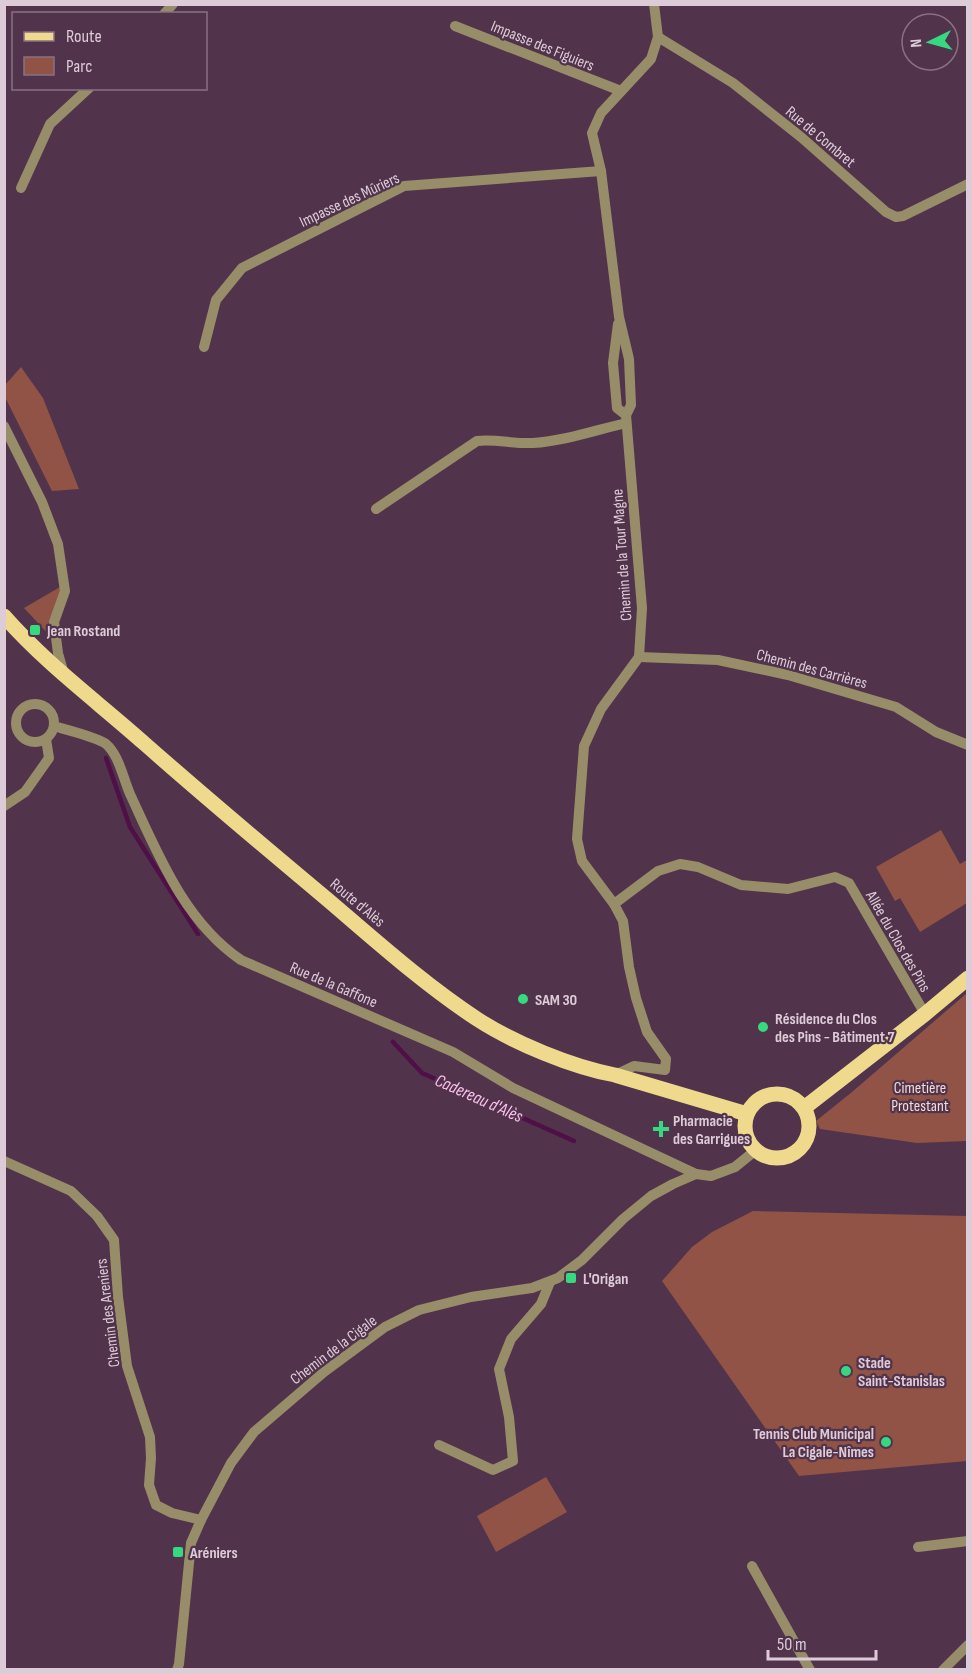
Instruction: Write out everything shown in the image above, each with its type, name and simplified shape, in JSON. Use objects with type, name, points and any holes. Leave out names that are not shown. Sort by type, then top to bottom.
[{"type":"main road","name":"Route d'Alès","points":[[4,616],[64,675],[184,779],[372,937],[461,1008],[497,1031],[596,1072],[615,1075],[747,1114]]},
{"type":"main road","points":[[804,1108],[968,978]]},
{"type":"main road","points":[[769,1095],[789,1096],[804,1108],[808,1117],[808,1135],[798,1151],[789,1156],[771,1157],[756,1150],[750,1142],[745,1124],[747,1114],[760,1099],[769,1095]]},
{"type":"street","points":[[654,4],[658,37]]},
{"type":"street","name":"Impasse des Figuiers","points":[[455,26],[621,91]]},
{"type":"street","name":"Chemin de la Tour Magne","points":[[639,657],[642,608],[626,419],[631,405],[629,359],[619,317],[601,171],[592,133],[602,113],[651,59],[658,37]]},
{"type":"street","name":"Rue de Combret","points":[[658,37],[733,83],[801,137],[886,212],[896,217],[903,216],[968,184]]},
{"type":"street","points":[[21,188],[50,124],[87,90]]},
{"type":"street","name":"Impasse des Mûriers","points":[[204,347],[216,300],[242,268],[404,186],[601,171]]},
{"type":"street","name":"Chemin de la Tour Magne","points":[[619,317],[613,363],[617,408],[626,419]]},
{"type":"street","points":[[376,509],[477,441],[491,439],[530,443],[546,442],[626,419]]},
{"type":"street","points":[[4,426],[42,502],[58,544],[65,591],[54,622],[58,653],[64,675]]},
{"type":"street","points":[[615,1075],[634,1066],[665,1070],[666,1059],[647,1032],[636,998],[623,921],[614,904],[582,861],[576,839],[584,746],[601,709],[639,657]]},
{"type":"street","name":"Chemin des Carrières","points":[[639,657],[718,660],[788,675],[896,707],[936,732],[968,745]]},
{"type":"street","points":[[32,704],[44,706],[52,714],[54,726],[46,739],[35,743],[24,740],[15,725],[18,714],[26,706],[32,704]]},
{"type":"street","name":"Rue de la Gaffone","points":[[54,726],[105,743],[114,754],[128,790],[183,900],[208,932],[225,949],[241,960],[453,1052],[513,1088],[696,1174]]},
{"type":"street","points":[[4,806],[25,792],[49,758],[46,739]]},
{"type":"street","name":"Allée du Clos des Pins","points":[[614,904],[658,871],[680,864],[698,867],[741,885],[788,889],[836,877],[849,883],[925,1014]]},
{"type":"street","name":"Chemin de la Cigale","points":[[177,1670],[191,1543],[231,1463],[254,1432],[324,1372],[385,1327],[419,1310],[471,1297],[532,1288],[550,1282],[582,1260],[623,1219],[651,1196],[696,1174],[711,1176],[735,1167],[756,1150]]},
{"type":"street","name":"Chemin des Areniers","points":[[4,1161],[71,1191],[97,1216],[114,1240],[118,1298],[127,1366],[150,1437],[149,1485],[156,1505],[172,1513],[201,1520]]},
{"type":"street","points":[[439,1445],[493,1470],[513,1461],[509,1417],[498,1370],[511,1339],[541,1304],[550,1282]]},
{"type":"street","points":[[918,1547],[968,1541]]},
{"type":"street","points":[[752,1566],[810,1670]]},
{"type":"street","points":[[943,1670],[968,1645]]},
{"type":"green space","points":[[21,367],[43,398],[79,489],[52,491],[5,397],[5,385]]},
{"type":"green space","points":[[60,587],[61,592],[48,625],[53,639],[24,608]]},
{"type":"green space","points":[[941,830],[960,864],[967,860],[967,903],[920,932],[900,898],[895,901],[876,867]]},
{"type":"green space","name":"Cimetière Protestant","points":[[967,993],[967,1141],[917,1143],[820,1129],[816,1121]]},
{"type":"green space","name":"Stade Saint-Stanislas","points":[[753,1211],[967,1216],[967,1461],[799,1476],[662,1281],[692,1247],[712,1232]]},
{"type":"green space","points":[[546,1477],[567,1512],[496,1552],[477,1516]]},
{"type":"waterway","name":"Cadereau d'Alès","points":[[106,758],[130,827],[198,934]]},
{"type":"waterway","name":"Cadereau d'Alès","points":[[393,1042],[422,1073],[574,1141]]},
{"type":"place","name":"Jean Rostand","points":[[35,630]]},
{"type":"place","name":"SAM 30","points":[[523,999]]},
{"type":"place","name":"Résidence du Clos des Pins - Bâtiment 7","points":[[763,1027]]},
{"type":"place","name":"Pharmacie des Garrigues","points":[[661,1129]]},
{"type":"place","name":"L'Origan","points":[[571,1278]]},
{"type":"place","name":"Stade Saint-Stanislas","points":[[846,1371]]},
{"type":"place","name":"Tennis Club Municipal La Cigale-Nîmes","points":[[886,1442]]},
{"type":"place","name":"Aréniers","points":[[178,1552]]}]
